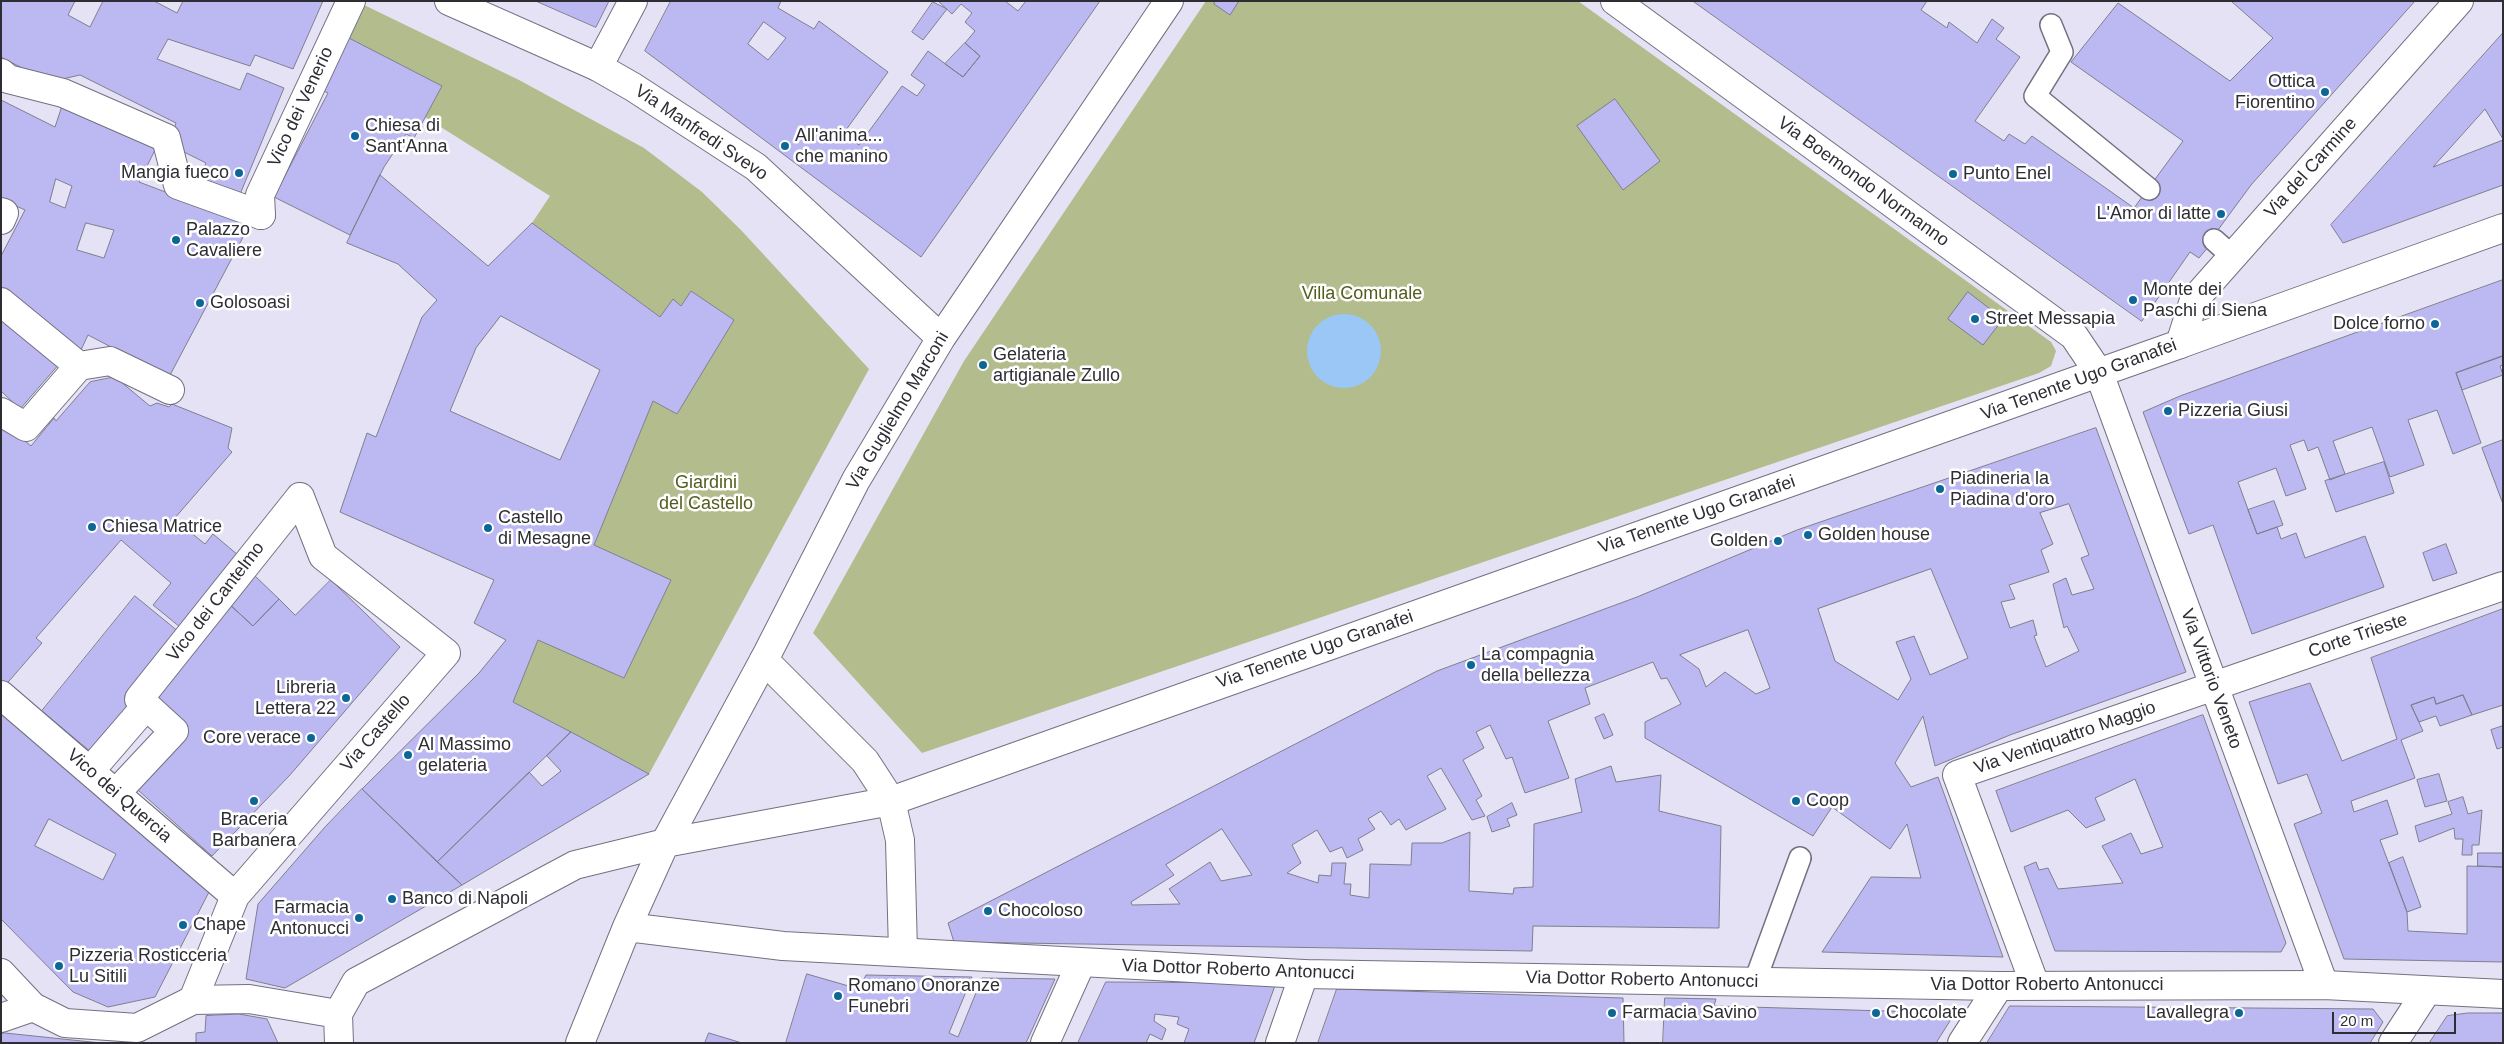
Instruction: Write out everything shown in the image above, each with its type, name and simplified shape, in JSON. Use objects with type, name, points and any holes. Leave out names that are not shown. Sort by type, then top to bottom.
[{"type":"street","name":"Vico dei Venerio","points":[[1,73],[8,79],[63,92],[166,138],[178,185],[261,215],[260,194],[351,1]]},
{"type":"street","name":"Via Manfredi Svevo","points":[[449,1],[598,67],[634,87],[756,167],[940,338]]},
{"type":"street","points":[[598,67],[633,1]]},
{"type":"street","name":"Via Guglielmo Marconi","points":[[580,1043],[627,927],[665,843],[764,660],[856,480],[940,338],[1169,1]]},
{"type":"street","name":"Via Boemondo Normanno","points":[[1615,1],[2074,336],[2099,373]]},
{"type":"street","name":"Via del Carmine","points":[[2180,344],[2194,300],[2223,248],[2459,1]]},
{"type":"street","points":[[1,212],[4,213],[1,220]]},
{"type":"street","name":"Via Tenente Ugo Granafei","points":[[338,1014],[356,982],[575,865],[665,843],[891,801],[2503,228]]},
{"type":"street","points":[[1,302],[79,366]]},
{"type":"street","points":[[1,412],[26,427],[79,366],[110,361],[170,390]]},
{"type":"street","name":"Via Vittorio Veneto","points":[[2099,373],[2324,985]]},
{"type":"street","name":"Vico dei Cantelmo","points":[[144,708],[139,699],[300,497]]},
{"type":"street","name":"Via Castello","points":[[193,1000],[236,896],[446,653],[323,556],[300,497]]},
{"type":"street","name":"Corte Trieste","points":[[2213,686],[2503,586]]},
{"type":"street","points":[[764,660],[866,761],[891,801],[900,840],[903,951]]},
{"type":"street","name":"Via Ventiquattro Maggio","points":[[2035,984],[1957,775],[2213,686]]},
{"type":"street","name":"Vico dei Quercia","points":[[1,695],[95,767],[116,793],[236,896]]},
{"type":"street","points":[[95,767],[144,708],[174,731],[116,793]]},
{"type":"street","name":"Via Dottor Roberto Antonucci","points":[[627,927],[782,946],[1304,974],[1999,986],[2035,984],[2324,985],[2426,992],[2503,994]]},
{"type":"street","points":[[1045,1043],[1081,963]]},
{"type":"street","points":[[1,973],[33,1007],[65,1023],[136,1035],[193,1000],[249,999],[338,1014],[339,1043]]},
{"type":"street","points":[[1280,1043],[1304,974]]},
{"type":"street","points":[[1962,1043],[1999,986]]},
{"type":"street","points":[[2393,1043],[2426,992]]},
{"type":"street","points":[[1,1018],[33,1007]]},
{"type":"lane","points":[[2051,25],[2062,52],[2035,96],[2149,189]]},
{"type":"lane","points":[[1755,981],[1800,858]]},
{"type":"green space","name":"Villa Comunale","points":[[1206,1],[1578,1],[2051,342],[2056,351],[2051,366],[2039,373],[922,753],[813,633],[964,361]]},
{"type":"green space","name":"Giardini del Castello","points":[[362,4],[519,80],[644,148],[702,192],[741,230],[869,369],[649,774],[513,702],[538,640],[624,678],[671,580],[594,545],[653,401],[677,414],[734,320],[691,291],[681,306],[673,300],[660,317],[532,223],[550,196],[425,117],[442,86],[345,36]]},
{"type":"water","points":[[1337,314],[1351,314],[1365,320],[1375,330],[1381,344],[1381,358],[1375,372],[1365,382],[1351,388],[1337,388],[1323,382],[1313,372],[1307,358],[1307,344],[1313,330],[1323,320]]},
{"type":"building","points":[[1,1],[75,1],[68,15],[90,27],[103,1],[154,1],[177,13],[183,1],[323,1],[293,69],[255,55],[250,66],[168,39],[157,59],[240,90],[247,73],[284,88],[231,216],[189,200],[206,163],[184,152],[171,137],[176,123],[80,75],[49,82],[1,57]]},
{"type":"building","points":[[536,1],[609,1],[596,27]]},
{"type":"building","points":[[671,1],[781,1],[778,8],[814,29],[819,21],[888,72],[843,134],[859,145],[902,86],[917,96],[925,85],[911,75],[928,51],[963,77],[980,56],[965,43],[975,31],[965,22],[972,13],[961,4],[952,14],[938,1],[1005,1],[1018,11],[1026,1],[1100,1],[921,257],[645,51]],"holes":[[[764,22],[786,38],[768,60],[748,44]]]},
{"type":"building","points":[[1216,1],[1239,1],[1230,15],[1214,4]]},
{"type":"building","points":[[1693,1],[1927,1],[1921,10],[1947,28],[1949,22],[1977,43],[1992,19],[2004,28],[1996,39],[2020,57],[1975,121],[2004,141],[2009,134],[2025,144],[2032,136],[2134,208],[2183,141],[2071,62],[2118,3],[2230,81],[2273,38],[2231,1],[2415,1],[2251,185],[2215,234],[2214,240],[2199,258],[2190,252],[2142,321]]},
{"type":"building","points":[[933,2],[947,9],[923,40],[912,32]]},
{"type":"building","points":[[2503,33],[2503,139],[2485,109],[2433,167],[2503,140],[2503,185],[2343,243],[2331,225]]},
{"type":"building","name":"Chiesa di Sant'Anna","points":[[345,36],[442,86],[414,138],[406,134],[384,167],[350,235],[274,197],[328,93],[317,88]]},
{"type":"building","points":[[965,43],[980,56],[963,77],[945,64]]},
{"type":"building","points":[[1615,99],[1660,161],[1623,190],[1577,126]]},
{"type":"building","name":"Palazzo Cavaliere","points":[[1,100],[55,127],[63,103],[156,148],[139,182],[250,224],[169,377],[88,335],[81,350],[60,337],[18,298],[1,288],[1,256],[25,210],[1,199]],"holes":[[[56,179],[72,186],[65,208],[50,202]],[[86,223],[114,230],[104,258],[77,250]]]},
{"type":"building","name":"Castello di Mesagne","points":[[380,175],[488,266],[532,223],[660,317],[673,299],[681,306],[691,291],[734,320],[677,414],[653,401],[594,545],[671,580],[624,678],[538,640],[513,702],[571,732],[437,862],[362,789],[479,673],[506,640],[474,623],[494,580],[340,512],[367,433],[376,437],[422,317],[437,300],[398,264],[347,243]],"holes":[[[501,316],[600,370],[560,460],[450,411],[476,348]]]},
{"type":"building","points":[[2503,280],[2503,356],[2456,373],[2481,443],[2453,454],[2437,410],[2408,420],[2424,465],[2390,477],[2372,427],[2333,441],[2345,474],[2330,480],[2318,447],[2308,451],[2304,440],[2290,445],[2306,489],[2286,496],[2276,468],[2238,482],[2257,534],[2277,527],[2281,539],[2296,533],[2305,558],[2365,536],[2384,587],[2252,634],[2213,525],[2189,534],[2143,412],[2180,396]]},
{"type":"building","name":"Street Messapia","points":[[1968,292],[2003,319],[1983,345],[1948,319]]},
{"type":"building","points":[[1,315],[60,363],[20,409],[1,391]]},
{"type":"building","points":[[2503,356],[2503,365],[2500,366],[2503,375],[2462,390],[2456,373]]},
{"type":"building","name":"Chiesa Matrice","points":[[115,377],[150,406],[157,403],[169,407],[172,404],[232,428],[228,448],[232,452],[174,519],[205,544],[213,534],[238,555],[180,627],[153,605],[171,583],[121,540],[36,638],[42,643],[3,688],[1,686],[1,421],[31,446],[54,418],[56,421],[90,382]]},
{"type":"building","points":[[2096,428],[2186,672],[2010,735],[1935,766],[1923,716],[1895,763],[1911,787],[1938,777],[2003,957],[1822,952],[1871,877],[1921,878],[1907,824],[1890,849],[1832,807],[1813,836],[1645,738],[1645,722],[1681,704],[1667,678],[1661,679],[1653,662],[1585,688],[1590,704],[1548,721],[1569,778],[1525,793],[1512,757],[1506,759],[1490,725],[1476,732],[1484,748],[1463,760],[1482,796],[1476,800],[1485,816],[1472,820],[1441,768],[1427,776],[1446,809],[1406,830],[1399,819],[1391,825],[1381,811],[1368,819],[1375,829],[1358,839],[1363,850],[1347,858],[1342,847],[1330,852],[1317,830],[1292,845],[1301,863],[1287,873],[1318,883],[1319,875],[1331,876],[1332,863],[1346,863],[1344,884],[1351,884],[1350,895],[1369,898],[1370,864],[1411,865],[1412,843],[1442,843],[1470,832],[1469,891],[1513,894],[1514,888],[1533,887],[1534,824],[1582,812],[1575,779],[1611,766],[1616,782],[1661,775],[1659,811],[1721,826],[1719,928],[1533,926],[1532,951],[954,942],[948,923],[1437,671],[1637,597],[1797,530]],"holes":[[[2069,504],[2089,555],[2081,558],[2094,589],[2072,595],[2066,578],[2053,584],[2064,628],[2067,626],[2079,651],[2046,667],[2034,636],[2037,635],[2033,620],[2010,628],[2001,602],[2015,599],[2009,585],[2049,572],[2041,550],[2053,544],[2040,513]],[[1931,569],[1968,658],[1930,675],[1914,636],[1896,642],[1911,679],[1898,700],[1835,661],[1818,609]],[[1748,630],[1770,688],[1756,694],[1725,672],[1706,687],[1699,669],[1680,655]],[[1222,829],[1252,875],[1221,881],[1210,862],[1169,889],[1180,904],[1132,905],[1131,902],[1174,875],[1166,865]]]},
{"type":"building","points":[[2503,440],[2503,504],[2482,448]]},
{"type":"building","points":[[2384,462],[2394,493],[2336,512],[2325,481]]},
{"type":"building","points":[[2274,501],[2283,525],[2257,534],[2248,510]]},
{"type":"building","points":[[2446,544],[2457,573],[2433,581],[2423,553]]},
{"type":"building","points":[[254,575],[279,599],[253,626],[228,603]]},
{"type":"building","points":[[331,580],[400,647],[290,775],[212,856],[129,782],[178,732],[144,701],[228,603],[253,626],[279,599],[295,615]]},
{"type":"building","points":[[135,596],[185,637],[92,753],[42,711]]},
{"type":"building","points":[[2503,609],[2503,705],[2472,715],[2463,695],[2436,704],[2434,697],[2411,705],[2423,731],[2401,740],[2415,778],[2351,801],[2354,812],[2387,800],[2398,834],[2380,840],[2407,912],[2408,931],[2467,934],[2467,866],[2503,867],[2503,962],[2344,959],[2294,824],[2322,813],[2307,774],[2278,784],[2249,702],[2310,683],[2342,761],[2397,739],[2371,658]]},
{"type":"building","points":[[2463,695],[2472,715],[2440,726],[2436,716],[2419,722],[2411,705],[2434,697],[2436,704]]},
{"type":"building","points":[[1,706],[209,892],[155,997],[108,1007],[73,992],[1,919]],"holes":[[[49,819],[116,854],[103,880],[35,846]]]},
{"type":"building","points":[[1604,714],[1613,735],[1604,739],[1595,718]]},
{"type":"building","points":[[2203,715],[2286,943],[2281,952],[2055,951],[2024,867],[2036,862],[2039,870],[2048,868],[2058,889],[2123,883],[2102,846],[2131,833],[2141,854],[2163,847],[2135,779],[2095,798],[2105,820],[2086,828],[2068,810],[2011,832],[1996,791]]},
{"type":"building","points":[[2503,726],[2503,747],[2497,749],[2491,730]]},
{"type":"building","points":[[571,732],[649,774],[462,885],[437,862],[529,772],[542,786],[561,771],[547,756]]},
{"type":"building","points":[[2439,774],[2447,801],[2425,807],[2417,780]]},
{"type":"building","points":[[362,789],[462,885],[285,988],[246,979],[258,904],[325,827]]},
{"type":"building","points":[[2463,797],[2468,814],[2482,810],[2479,845],[2472,845],[2472,855],[2462,855],[2463,839],[2455,839],[2454,828],[2419,842],[2415,826],[2452,814],[2448,802]]},
{"type":"building","points":[[1512,803],[1517,815],[1507,819],[1510,826],[1492,832],[1487,817]]},
{"type":"building","points":[[2478,853],[2503,853],[2503,867],[2478,866]]},
{"type":"building","points":[[2403,857],[2421,907],[2407,912],[2389,863]]},
{"type":"building","points":[[807,974],[859,989],[866,975],[972,977],[949,1033],[958,1037],[982,978],[1055,979],[1026,1043],[786,1043]]},
{"type":"building","points":[[1106,982],[1276,983],[1254,1043],[1184,1043],[1189,1029],[1177,1024],[1179,1017],[1155,1014],[1154,1021],[1166,1029],[1162,1040],[1150,1034],[1146,1043],[1078,1043]]},
{"type":"building","points":[[1337,989],[1623,998],[1624,1043],[1318,1043]]},
{"type":"building","points":[[1665,998],[1716,999],[1714,1006],[1955,1013],[1936,1043],[1663,1043]]},
{"type":"building","points":[[2010,1006],[2373,1009],[2383,1022],[2370,1043],[1987,1043]]},
{"type":"building","points":[[2468,1013],[2503,1013],[2503,1043],[2429,1043],[2447,1016]]},
{"type":"building","points":[[239,1014],[267,1019],[278,1043],[196,1043],[196,1033],[205,1032],[206,1016]]},
{"type":"building","points":[[709,1033],[742,1043],[705,1043]]},
{"type":"building","points":[[1,1034],[101,1043],[1,1043]]},
{"type":"place","name":"Ottica Fiorentino","points":[[2325,92]]},
{"type":"place","name":"Chiesa di Sant'Anna","points":[[355,136]]},
{"type":"place","name":"All'anima... che manino","points":[[785,146]]},
{"type":"place","name":"Mangia fueco","points":[[239,173]]},
{"type":"place","name":"Punto Enel","points":[[1953,174]]},
{"type":"place","name":"L'Amor di latte","points":[[2221,214]]},
{"type":"place","name":"Palazzo Cavaliere","points":[[176,240]]},
{"type":"place","name":"Monte dei Paschi di Siena","points":[[2133,300]]},
{"type":"place","name":"Golosoasi","points":[[200,303]]},
{"type":"place","name":"Street Messapia","points":[[1975,319]]},
{"type":"place","name":"Dolce forno","points":[[2435,324]]},
{"type":"place","name":"Gelateria artigianale Zullo","points":[[983,365]]},
{"type":"place","name":"Pizzeria Giusi","points":[[2168,411]]},
{"type":"place","name":"Piadineria la Piadina d'oro","points":[[1940,489]]},
{"type":"place","name":"Chiesa Matrice","points":[[92,527]]},
{"type":"place","name":"Castello di Mesagne","points":[[488,528]]},
{"type":"place","name":"Golden house","points":[[1808,535]]},
{"type":"place","name":"Golden","points":[[1778,541]]},
{"type":"place","name":"La compagnia della bellezza","points":[[1471,665]]},
{"type":"place","name":"Libreria Lettera 22","points":[[346,698]]},
{"type":"place","name":"Core verace","points":[[311,738]]},
{"type":"place","name":"Al Massimo gelateria","points":[[408,755]]},
{"type":"place","name":"Braceria Barbanera","points":[[254,801]]},
{"type":"place","name":"Coop","points":[[1796,801]]},
{"type":"place","name":"Banco di Napoli","points":[[392,899]]},
{"type":"place","name":"Chocoloso","points":[[988,911]]},
{"type":"place","name":"Farmacia Antonucci","points":[[359,918]]},
{"type":"place","name":"Chape","points":[[183,925]]},
{"type":"place","name":"Pizzeria Rosticceria Lu Sitili","points":[[59,966]]},
{"type":"place","name":"Romano Onoranze Funebri","points":[[838,996]]},
{"type":"place","name":"Farmacia Savino","points":[[1612,1013]]},
{"type":"place","name":"Chocolate","points":[[1876,1013]]},
{"type":"place","name":"Lavallegra","points":[[2239,1013]]}]
